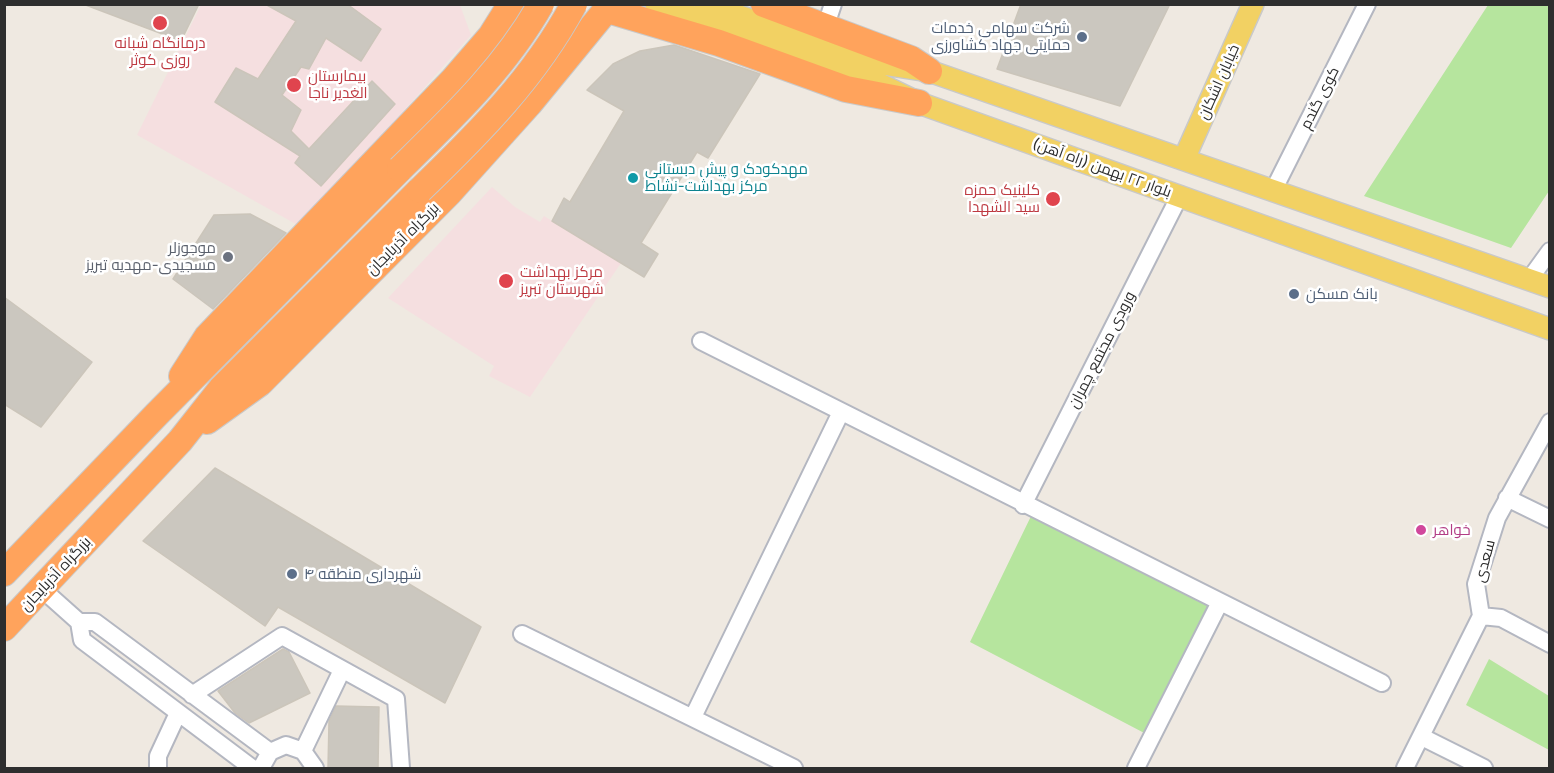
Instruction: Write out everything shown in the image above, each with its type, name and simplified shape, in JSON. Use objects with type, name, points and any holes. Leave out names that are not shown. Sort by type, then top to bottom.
[{"type":"highway","points":[[157,414],[207,337],[477,52],[511,4]]},
{"type":"highway","points":[[522,4],[529,19],[545,32],[567,36],[585,29],[607,10],[719,43],[846,89],[919,103]]},
{"type":"highway","points":[[4,573],[157,414],[462,109],[502,63],[541,4]]},
{"type":"highway","name":"بزرگراه آذربایجان","points":[[4,628],[180,441],[221,389],[485,127],[518,88],[561,29],[574,4]]},
{"type":"highway","points":[[764,4],[829,16],[911,59],[929,71]]},
{"type":"highway","name":"بزرگراه آذربایجان","points":[[180,441],[260,383],[449,193],[530,104],[607,10]]},
{"type":"highway","points":[[397,138],[420,139],[440,151],[450,171],[449,193]]},
{"type":"main road","name":"بلوار ۲۲ بهمن (راه آهن)","points":[[656,4],[865,77],[919,103],[1550,329]]},
{"type":"main road","points":[[705,4],[871,62],[929,71],[1550,287]]},
{"type":"main road","name":"خیابان اشکان","points":[[1184,159],[1253,4]]},
{"type":"street","name":"کوی گندم","points":[[1274,191],[1367,4]]},
{"type":"street","name":"ورودی مجتمع چمران","points":[[1023,505],[1180,195]]},
{"type":"street","points":[[1529,280],[1550,251]]},
{"type":"street","points":[[701,341],[1023,505],[1382,683]]},
{"type":"street","points":[[693,717],[841,412]]},
{"type":"street","name":"سعدی","points":[[1481,616],[1476,584],[1497,518],[1550,422]]},
{"type":"street","points":[[1507,498],[1550,519]]},
{"type":"street","points":[[42,589],[80,622],[95,622],[270,752]]},
{"type":"street","points":[[1136,768],[1220,602]]},
{"type":"street","points":[[1405,768],[1481,616],[1501,618],[1550,644]]},
{"type":"street","points":[[80,622],[82,640],[252,768]]},
{"type":"street","points":[[522,634],[794,768]]},
{"type":"street","points":[[192,694],[282,636],[396,699],[401,768]]},
{"type":"street","points":[[303,751],[342,670]]},
{"type":"street","points":[[158,768],[158,756],[178,713]]},
{"type":"street","points":[[1422,736],[1484,768]]},
{"type":"street","points":[[261,768],[270,752],[286,745],[303,751],[315,768]]},
{"type":"shaded area","name":"بیمارستان الغدیر ناجا","points":[[201,5],[460,5],[471,35],[301,227],[137,135]]},
{"type":"shaded area","name":"مرکز بهداشت شهرستان تبریز","points":[[492,187],[515,207],[540,222],[544,216],[621,263],[530,397],[489,376],[494,366],[388,298]]},
{"type":"green space","points":[[1488,5],[1549,5],[1549,191],[1511,248],[1364,196]]},
{"type":"green space","points":[[1034,510],[1215,600],[1150,736],[970,642]]},
{"type":"green space","points":[[1489,659],[1549,696],[1549,750],[1466,705]]},
{"type":"building","name":"درمانگاه شبانه روزی کوثر","points":[[83,4],[199,4],[181,41]]},
{"type":"building","points":[[265,4],[347,4],[381,29],[361,61],[326,38],[309,69],[301,67],[282,95],[301,110],[291,131],[309,149],[372,81],[395,104],[321,186],[295,163],[300,156],[215,102],[236,68],[258,79],[296,21]]},
{"type":"building","name":"شرکت سهامی خدمات حمایتی جهاد کشاورزی","points":[[1021,4],[1170,4],[1120,106],[997,69]]},
{"type":"building","points":[[674,45],[760,74],[708,158],[697,152],[641,243],[658,254],[644,277],[552,221],[564,198],[570,202],[624,111],[587,90],[613,64],[640,51]]},
{"type":"building","name":"موجوزلر مسجیدی-مهدیه تبریز","points":[[250,214],[286,233],[213,309],[173,279],[214,215]]},
{"type":"building","points":[[4,297],[92,362],[41,427],[4,404]]},
{"type":"building","name":"شهرداری منطقه ۴","points":[[215,468],[481,627],[445,703],[278,607],[265,626],[143,541]]},
{"type":"building","points":[[283,649],[289,652],[310,693],[249,723],[235,713],[218,691]]},
{"type":"building","points":[[336,706],[379,707],[378,768],[328,768],[329,721]]},
{"type":"place","name":"درمانگاه شبانه روزی کوثر","points":[[160,23]]},
{"type":"place","name":"شرکت سهامی خدمات حمایتی جهاد کشاورزی","points":[[1082,37]]},
{"type":"place","name":"بیمارستان الغدیر ناجا","points":[[294,85]]},
{"type":"place","name":"مهدکودک و پیش دبستانی مرکز بهداشت-نشاط","points":[[633,178]]},
{"type":"place","name":"کلینیک حمزه سید الشهدا","points":[[1053,199]]},
{"type":"place","name":"موجوزلر مسجیدی-مهدیه تبریز","points":[[228,257]]},
{"type":"place","name":"مرکز بهداشت شهرستان تبریز","points":[[506,281]]},
{"type":"place","name":"بانک مسکن","points":[[1294,294]]},
{"type":"place","name":"خواهر","points":[[1421,530]]},
{"type":"place","name":"شهرداری منطقه ۴","points":[[292,574]]}]
